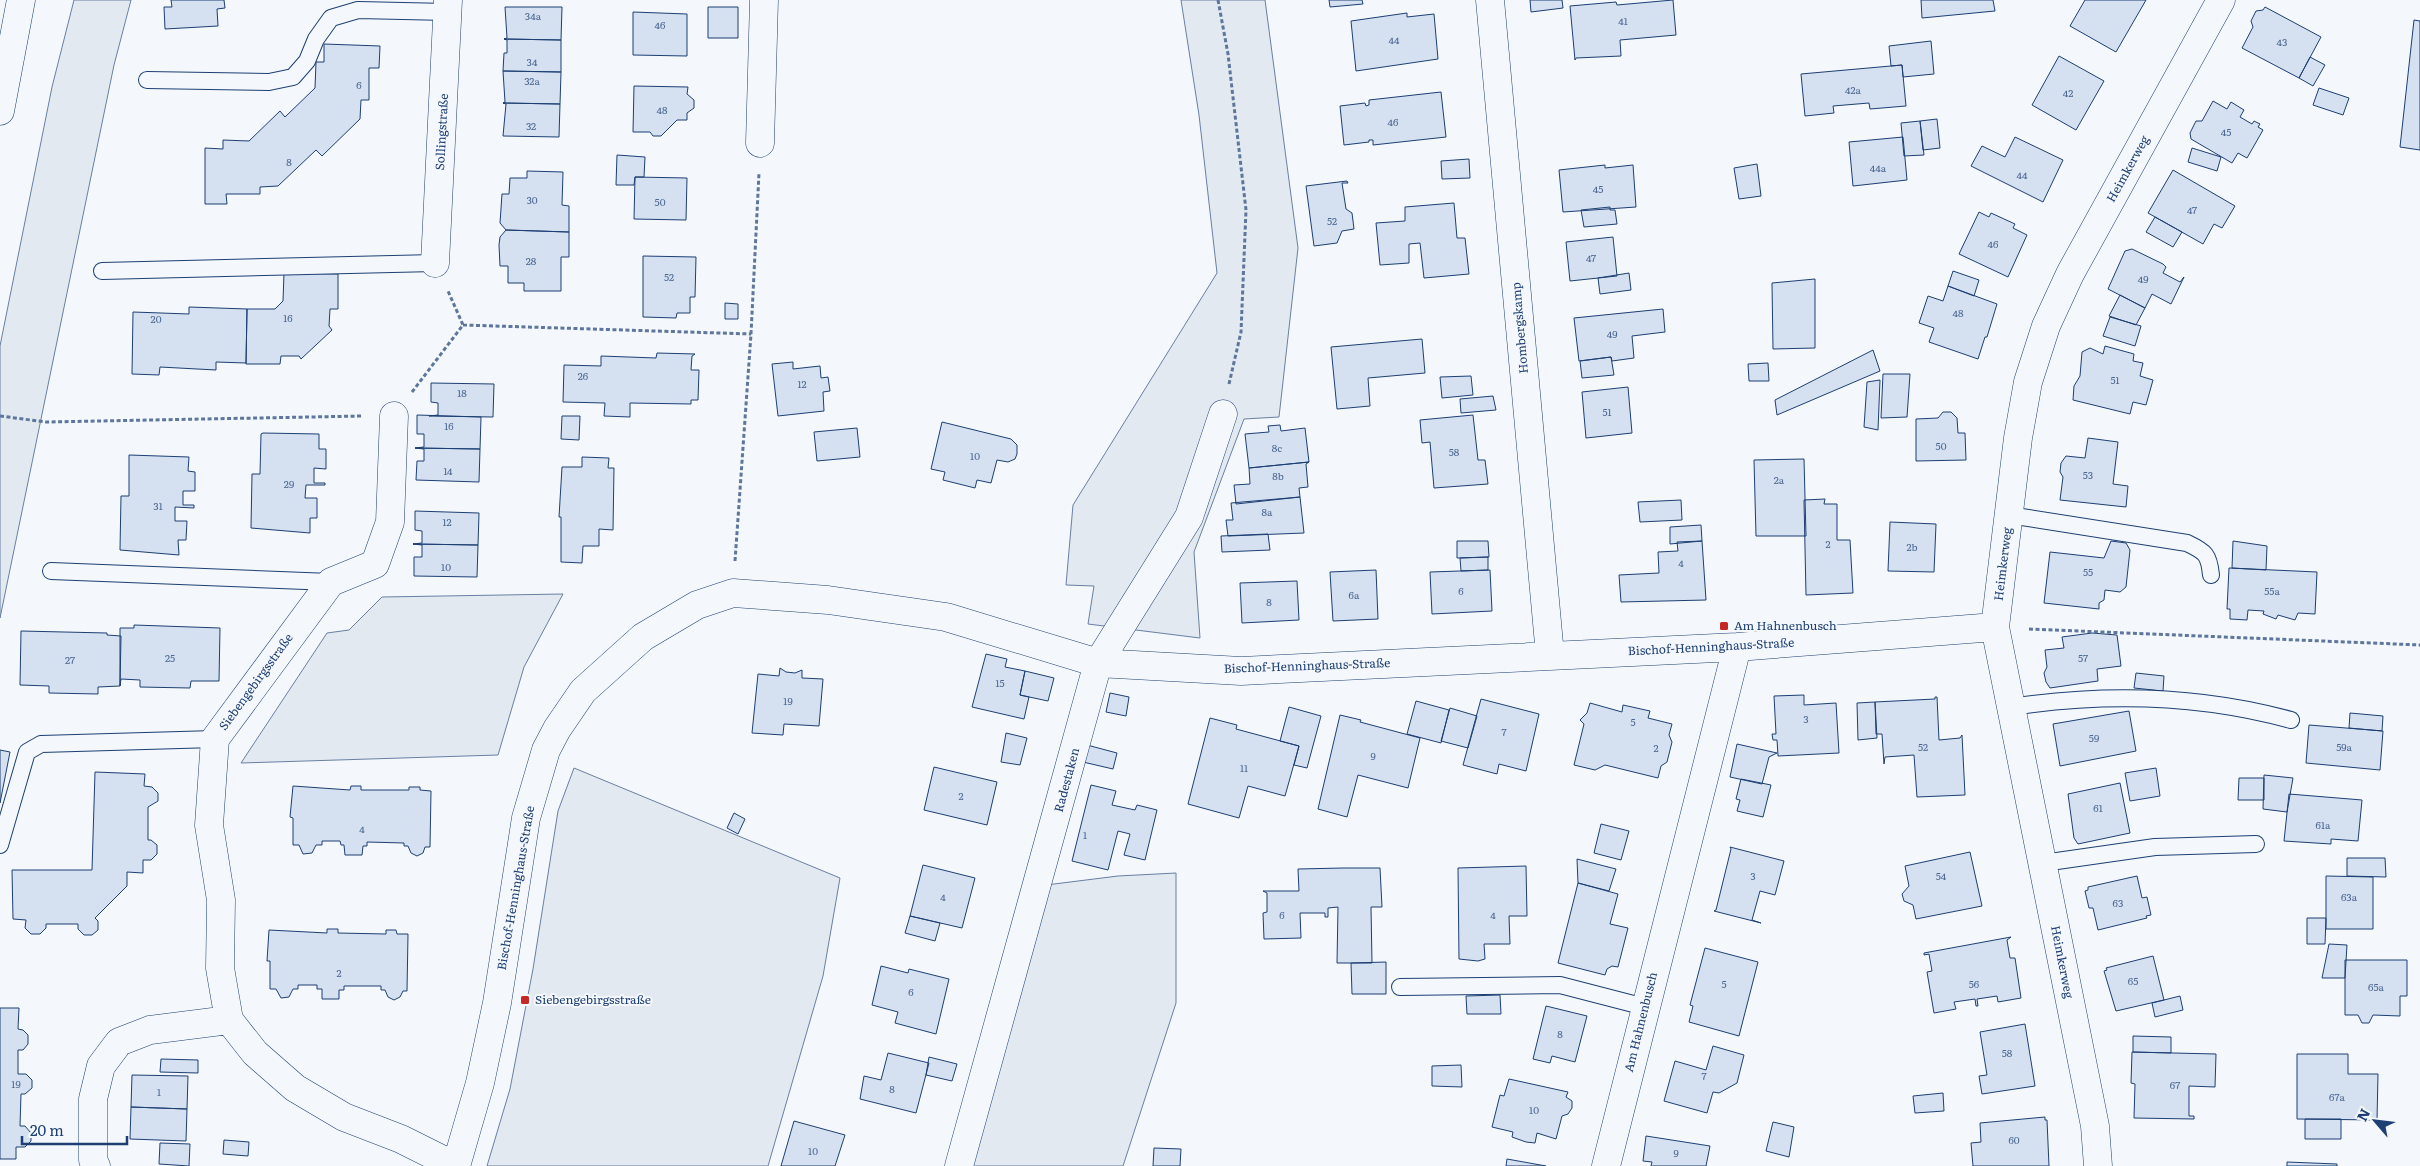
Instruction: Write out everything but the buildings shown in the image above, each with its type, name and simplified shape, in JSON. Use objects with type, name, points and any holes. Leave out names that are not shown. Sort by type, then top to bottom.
[{"type":"street","points":[[0,111],[21,0]]},
{"type":"street","points":[[760,143],[764,0]]},
{"type":"street","name":"Hombergskamp","points":[[1490,0],[1550,655]]},
{"type":"street","name":"Heimkerweg","points":[[2098,1166],[2095,1126],[1995,627],[2028,382],[2046,326],[2070,274],[2221,0]]},
{"type":"street","name":"Sollingstraße","points":[[435,264],[448,6]]},
{"type":"street","name":"Radestaken","points":[[959,1166],[1098,663],[1189,517],[1223,414]]},
{"type":"street","points":[[331,582],[375,564],[390,522],[394,416]]},
{"type":"street","name":"Siebengebirgsstraße","points":[[331,582],[214,739],[209,825],[221,900],[220,968],[229,1020],[255,1053],[295,1088],[344,1117],[401,1139],[456,1166]]},
{"type":"street","name":"Bischof-Henninghaus-Straße","points":[[456,1166],[480,1083],[497,1003],[526,818],[546,750],[557,729],[583,691],[643,638],[697,605],[733,593],[828,600],[946,618],[1098,663],[1241,670],[1737,647],[1995,627]]},
{"type":"street","name":"Am Hahnenbusch","points":[[1606,1166],[1737,647]]},
{"type":"street","points":[[96,1166],[93,1160],[93,1099],[101,1066],[119,1042],[150,1030],[229,1020]]},
{"type":"lane","points":[[147,80],[269,82],[293,77],[307,61],[316,39],[331,18],[358,5],[448,6]]},
{"type":"lane","points":[[102,271],[435,264]]},
{"type":"lane","points":[[2009,515],[2187,542],[2200,549],[2210,559],[2211,575]]},
{"type":"lane","points":[[52,571],[331,582]]},
{"type":"lane","points":[[2011,707],[2050,701],[2112,696],[2156,698],[2257,710],[2291,720]]},
{"type":"lane","points":[[0,845],[27,752],[41,744],[214,739]]},
{"type":"lane","points":[[2043,863],[2155,847],[2256,844]]},
{"type":"lane","points":[[1400,987],[1560,985],[1645,1007]]},
{"type":"path","points":[[1218,0],[1228,54],[1246,210],[1241,332],[1223,414]]},
{"type":"path","points":[[733,593],[751,334],[760,143]]},
{"type":"path","points":[[435,264],[463,325]]},
{"type":"path","points":[[463,325],[751,334]]},
{"type":"path","points":[[0,416],[46,422],[394,416],[463,325]]},
{"type":"path","points":[[1995,627],[2420,645]]},
{"type":"shaded area","points":[[74,0],[131,0],[114,65],[0,618],[0,346],[52,87]]},
{"type":"shaded area","points":[[1181,0],[1265,0],[1298,248],[1279,417],[1244,419],[1194,552],[1200,638],[1088,624],[1094,586],[1066,585],[1073,505],[1217,273],[1199,115]]},
{"type":"shaded area","points":[[563,594],[524,667],[498,755],[241,763],[327,633],[349,630],[382,597]]},
{"type":"shaded area","points":[[574,768],[840,878],[823,976],[768,1166],[487,1166],[510,1089],[533,969],[558,811]]},
{"type":"shaded area","points":[[1176,873],[1176,1003],[1123,1166],[959,1166],[1038,886],[1118,876]]},
{"type":"place","name":"Am Hahnenbusch","points":[[1724,626]]},
{"type":"place","name":"Siebengebirgsstraße","points":[[525,1000]]}]
